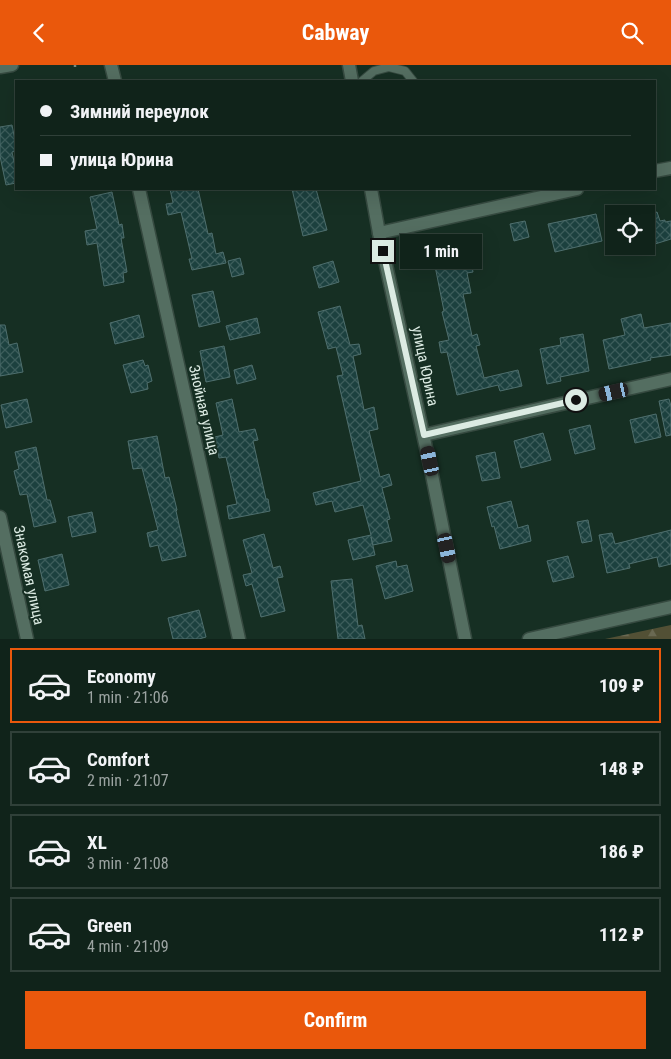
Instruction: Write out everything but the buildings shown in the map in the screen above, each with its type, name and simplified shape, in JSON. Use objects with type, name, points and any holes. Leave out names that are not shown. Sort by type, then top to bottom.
[{"type":"street","points":[[0,67],[12,65]]},
{"type":"street","points":[[111,65],[115,80]]},
{"type":"street","points":[[349,65],[352,80]]},
{"type":"street","points":[[656,171],[671,168]]},
{"type":"street","name":"Знойная улица","points":[[138,190],[239,639]]},
{"type":"street","name":"улица Юрина","points":[[372,190],[465,639]]},
{"type":"street","points":[[380,233],[573,190]]},
{"type":"street","points":[[424,435],[671,379]]},
{"type":"street","name":"Знакомая улица","points":[[0,517],[27,639]]},
{"type":"street","points":[[529,639],[671,607]]},
{"type":"lane","points":[[363,80],[374,71],[389,67],[405,71],[412,80]]},
{"type":"green space","points":[[671,625],[671,639],[605,639]]},
{"type":"route","points":[[383,251],[424,435],[576,400]]}]
